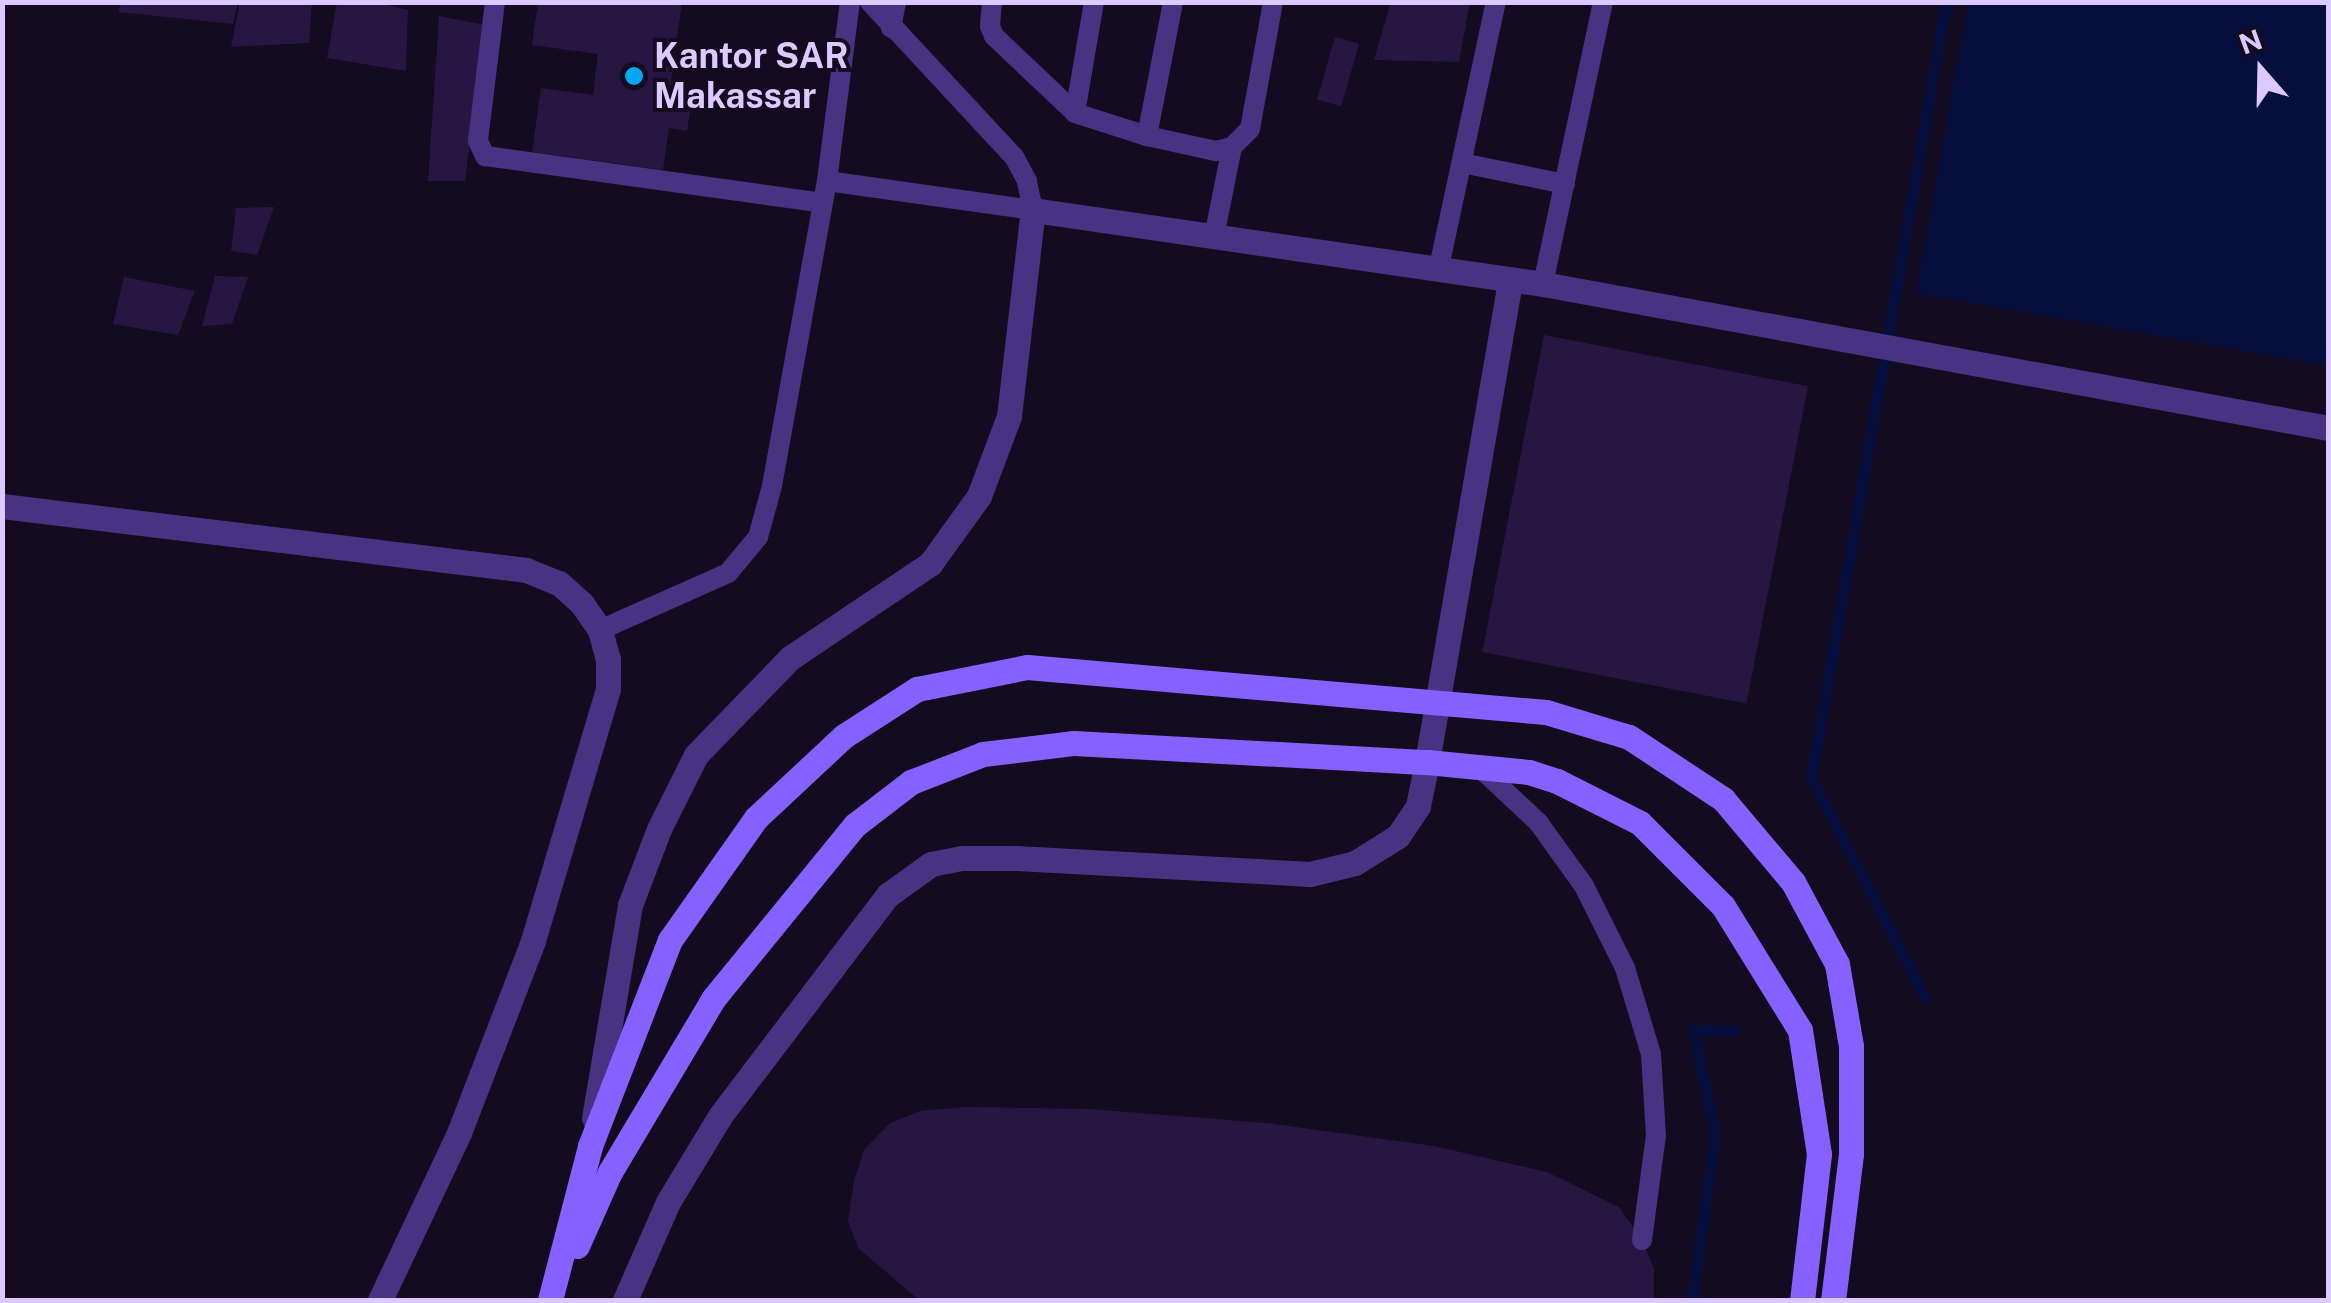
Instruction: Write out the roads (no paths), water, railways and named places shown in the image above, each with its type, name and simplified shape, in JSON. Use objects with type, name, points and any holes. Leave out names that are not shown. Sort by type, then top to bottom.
[{"type":"street","points":[[552,1300],[590,1146],[630,905],[659,829],[696,756],[790,658],[930,564],[980,496],[1008,416],[1032,210],[1543,284],[1806,329],[1924,355],[2328,428]]},
{"type":"street","points":[[625,1300],[668,1202],[720,1116],[888,895],[931,864],[961,858],[1016,858],[1310,874],[1355,862],[1398,836],[1418,806],[1427,762],[1510,279]]},
{"type":"street","points":[[2,506],[526,570],[559,584],[582,604],[600,630],[608,658],[608,689],[533,940],[459,1133],[380,1300]]},
{"type":"street","points":[[590,1146],[670,940],[756,818],[844,736],[917,689],[1026,666],[1546,712],[1628,737],[1723,799],[1793,882],[1837,964],[1851,1046],[1851,1154],[1834,1300]]},
{"type":"street","points":[[552,1300],[610,1172],[713,999],[855,825],[912,782],[983,754],[1074,744],[1427,762],[1529,772],[1557,781],[1640,823],[1724,906],[1800,1030],[1819,1154],[1802,1300]]},
{"type":"lane","points":[[495,2],[478,141],[485,156],[823,202]]},
{"type":"lane","points":[[600,630],[728,572],[758,537],[772,486],[827,180],[850,2]]},
{"type":"lane","points":[[827,180],[1032,210],[1027,181],[1014,157],[890,28],[870,2]]},
{"type":"lane","points":[[890,28],[896,2]]},
{"type":"lane","points":[[992,2],[994,36],[1075,113],[1148,136],[1216,151],[1232,147],[1250,129],[1272,2]]},
{"type":"lane","points":[[1075,113],[1094,2]]},
{"type":"lane","points":[[1148,136],[1174,2]]},
{"type":"lane","points":[[1440,268],[1496,2]]},
{"type":"lane","points":[[1543,284],[1603,2]]},
{"type":"lane","points":[[1214,237],[1232,147]]},
{"type":"lane","points":[[1462,163],[1565,184]]},
{"type":"lane","points":[[1478,767],[1538,822],[1584,886],[1625,968],[1651,1054],[1655,1119],[1642,1240]]},
{"type":"waterway","points":[[1925,998],[1811,777],[1946,2]]},
{"type":"waterway","points":[[1692,1300],[1715,1134],[1693,1030],[1734,1031]]},
{"type":"place","name":"Kantor SAR Makassar","points":[[634,76]]}]
